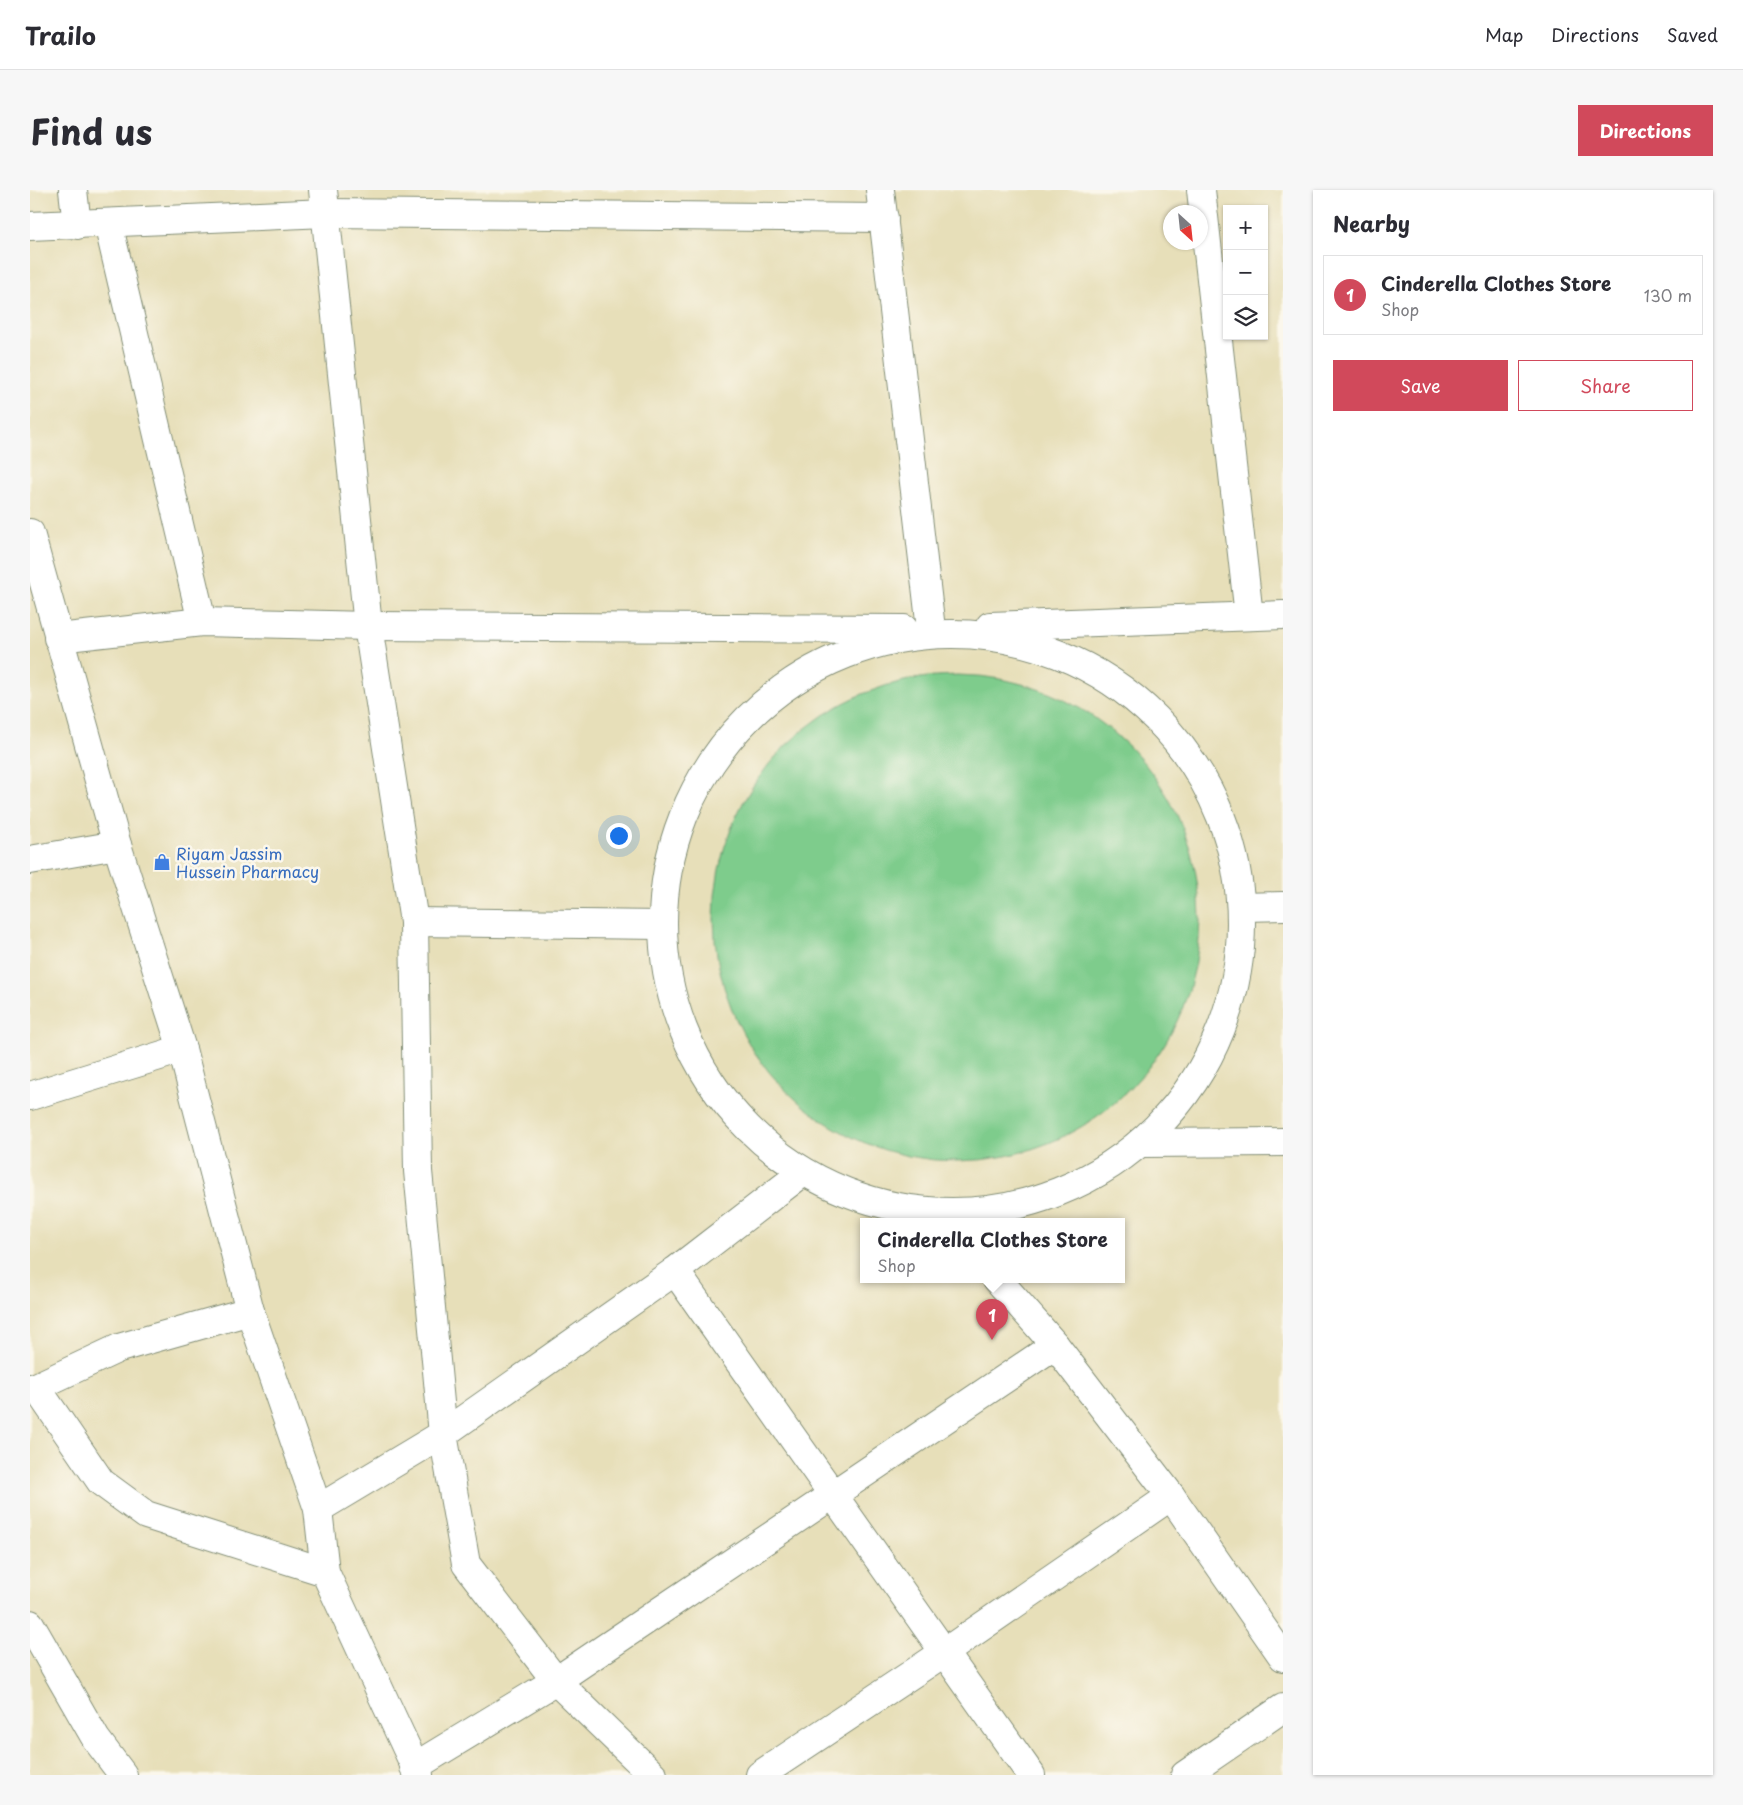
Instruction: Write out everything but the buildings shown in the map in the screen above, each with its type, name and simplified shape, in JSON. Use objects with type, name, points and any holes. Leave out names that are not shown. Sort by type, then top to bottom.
[{"type":"street","points":[[73,190],[77,225]]},
{"type":"street","points":[[880,190],[931,629]]},
{"type":"street","points":[[1201,190],[1249,616]]},
{"type":"street","points":[[30,226],[108,224],[324,201],[884,218]]},
{"type":"street","points":[[324,201],[368,626],[414,922],[418,1171],[443,1434],[466,1564],[556,1681],[653,1775]]},
{"type":"street","points":[[108,224],[202,622]]},
{"type":"street","points":[[32,548],[116,845],[182,1049],[250,1310],[318,1509],[325,1572],[417,1771],[556,1681],[1055,1345]]},
{"type":"street","points":[[58,638],[202,622],[368,626],[931,629],[1283,615]]},
{"type":"street","points":[[931,629],[1007,638],[1097,671],[1172,732],[1222,814],[1242,908],[1233,995],[1198,1076],[1141,1143],[1080,1183],[1011,1207],[943,1217],[868,1201],[802,1173],[727,1108],[678,1023],[660,925],[672,843],[676,834],[707,768],[761,705],[831,660],[931,629]]},
{"type":"street","points":[[30,860],[116,845]]},
{"type":"street","points":[[1242,908],[1283,906]]},
{"type":"street","points":[[414,922],[660,925]]},
{"type":"street","points":[[30,1096],[182,1049]]},
{"type":"street","points":[[1141,1143],[1283,1142]]},
{"type":"street","points":[[318,1509],[443,1434],[675,1272],[802,1173]]},
{"type":"street","points":[[675,1272],[1031,1775]]},
{"type":"street","points":[[1000,1283],[1055,1345],[1171,1496],[1283,1657]]},
{"type":"street","points":[[250,1310],[119,1348],[33,1387],[101,1482],[146,1515],[325,1572]]},
{"type":"street","points":[[760,1775],[944,1652],[1171,1496]]},
{"type":"street","points":[[30,1624],[96,1739],[123,1775]]},
{"type":"street","points":[[1185,1775],[1283,1708]]},
{"type":"green space","points":[[957,675],[981,676],[1004,680],[1050,694],[1092,716],[1129,746],[1159,783],[1181,825],[1195,871],[1199,894],[1199,942],[1195,965],[1181,1011],[1159,1053],[1129,1090],[1092,1120],[1050,1142],[1004,1156],[981,1160],[957,1161],[933,1160],[910,1156],[864,1142],[822,1120],[785,1090],[755,1053],[733,1011],[719,965],[715,942],[714,918],[715,894],[719,871],[733,825],[755,783],[785,746],[822,716],[864,694],[910,680],[933,676]]},
{"type":"place","name":"Riyam Jassim Hussein Pharmacy","points":[[162,862]]},
{"type":"place","name":"Cinderella Clothes Store","points":[[992,1340]]}]
